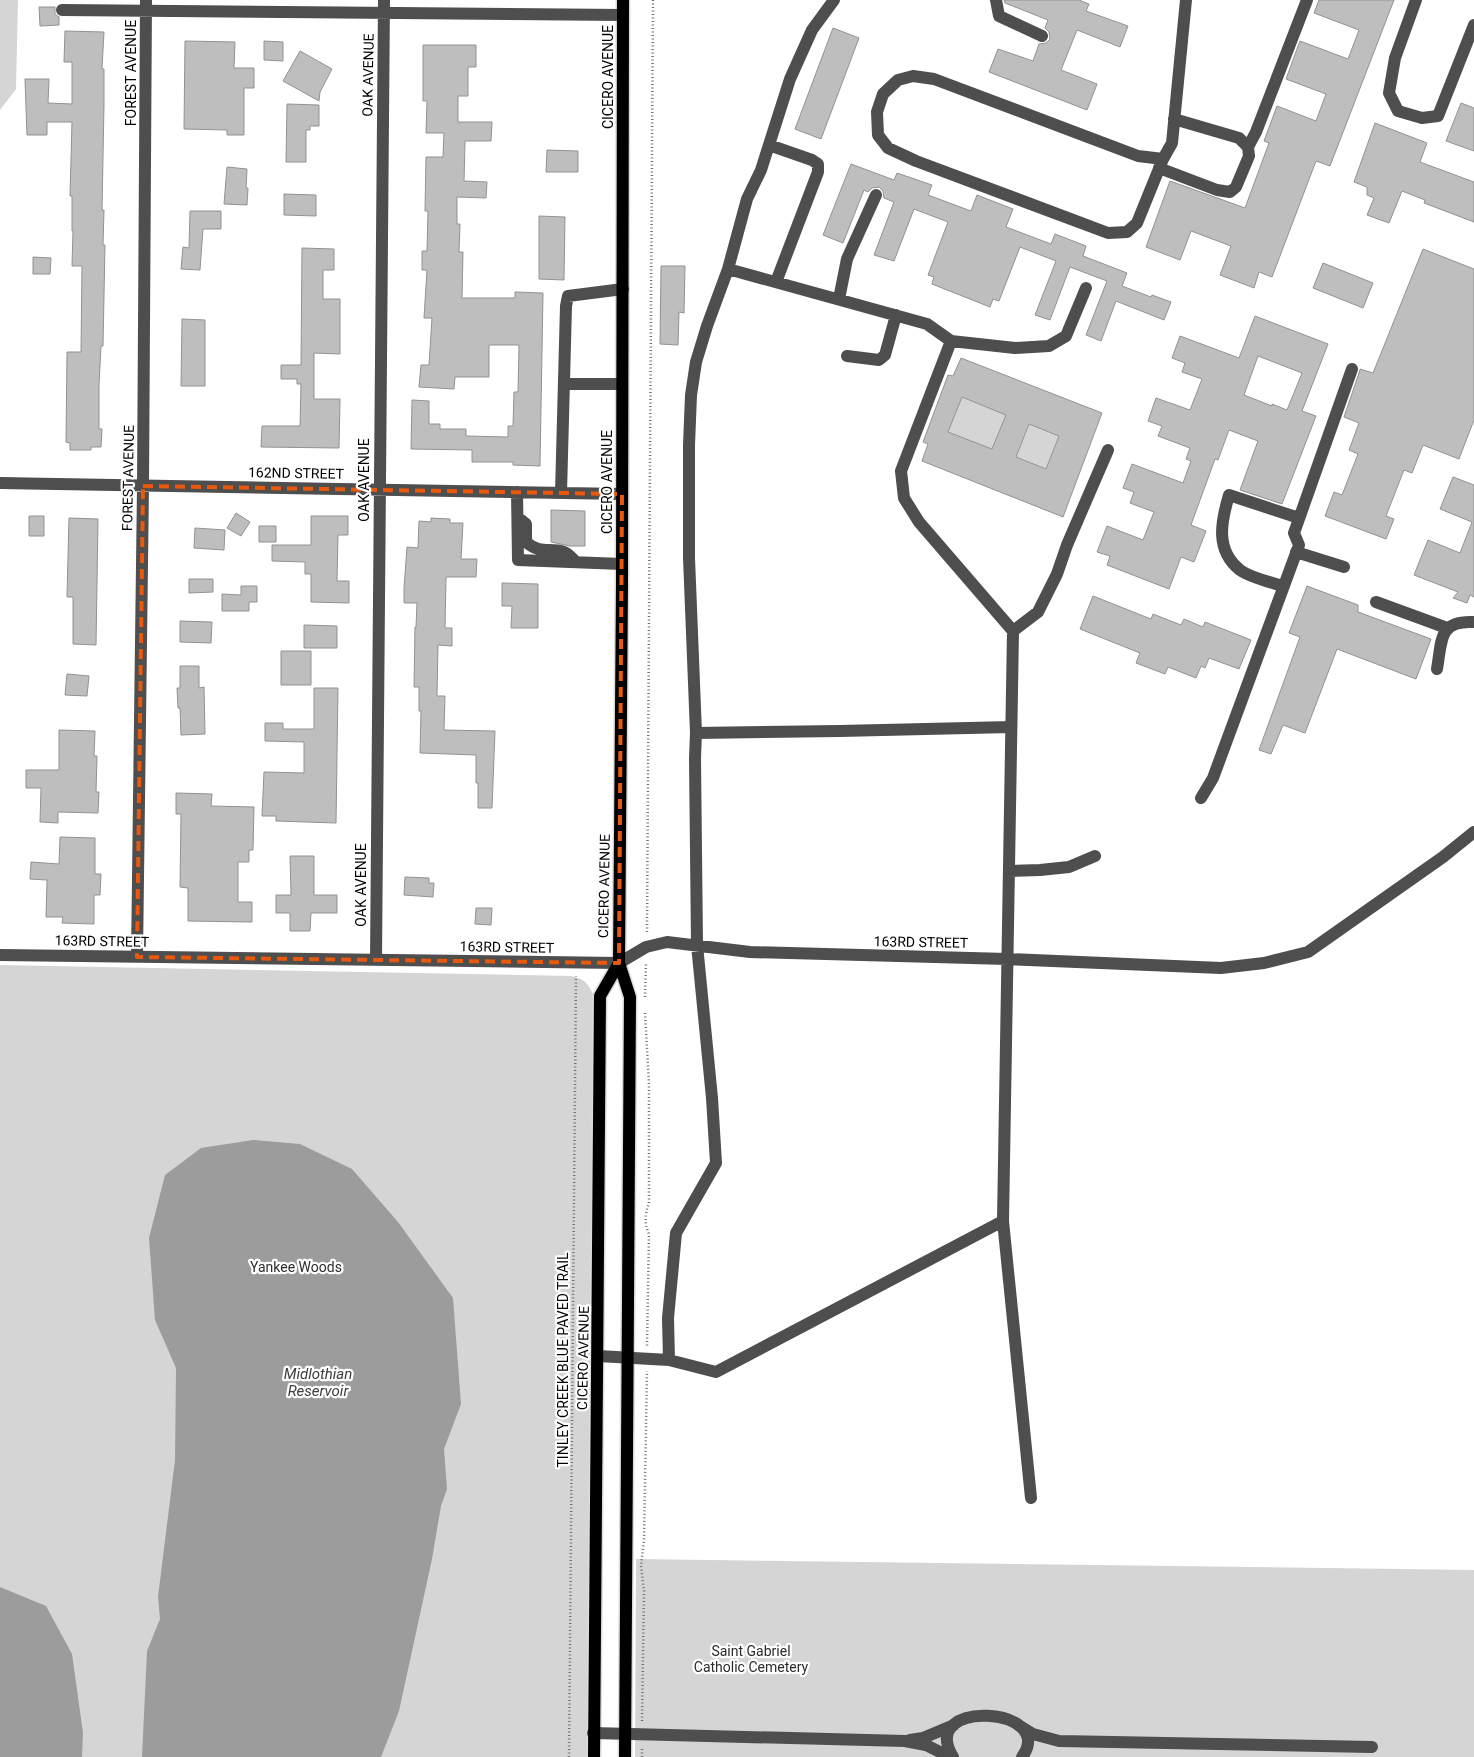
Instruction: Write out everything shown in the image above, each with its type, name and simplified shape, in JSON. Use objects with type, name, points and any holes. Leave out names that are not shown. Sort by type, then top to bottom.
[{"type":"main road","name":"CICERO AVENUE","points":[[623,0],[619,963],[630,997],[625,1757]]},
{"type":"main road","name":"CICERO AVENUE","points":[[594,1757],[600,996],[619,963]]},
{"type":"street","points":[[669,1360],[668,1318],[676,1233],[716,1163],[712,1098],[697,945],[696,733],[689,558],[691,395],[699,353],[707,326],[728,269],[747,199],[761,170],[790,79],[812,30],[834,0]]},
{"type":"street","points":[[996,0],[999,16],[1042,36]]},
{"type":"street","points":[[1174,119],[1239,138],[1248,146],[1250,156],[1236,188],[1230,192],[1217,190],[1161,164],[934,79],[913,76],[898,80],[883,94],[877,112],[878,135],[888,148],[916,161],[1108,234],[1127,232],[1137,223],[1161,164],[1172,143],[1174,119],[1186,0]]},
{"type":"street","points":[[1248,146],[1256,132],[1308,0]]},
{"type":"street","points":[[1416,0],[1395,58],[1389,93],[1398,111],[1422,118],[1438,116],[1474,24]]},
{"type":"street","points":[[62,10],[146,6],[384,6],[623,15]]},
{"type":"street","name":"FOREST AVENUE","points":[[137,957],[143,486],[146,6]]},
{"type":"street","name":"OAK AVENUE","points":[[376,960],[384,6]]},
{"type":"street","points":[[769,145],[812,160],[818,164],[818,172],[776,282]]},
{"type":"street","points":[[839,300],[847,259],[876,195]]},
{"type":"street","points":[[728,269],[927,324],[951,341],[1015,348],[1049,346],[1066,336],[1086,288]]},
{"type":"street","points":[[561,493],[566,306],[568,296],[623,288]]},
{"type":"street","points":[[847,356],[879,360],[885,355],[896,315]]},
{"type":"street","points":[[951,341],[901,472],[904,498],[919,522],[1013,631],[1003,1222],[1031,1498]]},
{"type":"street","points":[[1201,798],[1212,778],[1296,552],[1298,545],[1294,533],[1352,369]]},
{"type":"street","points":[[564,384],[622,384]]},
{"type":"street","points":[[1013,631],[1038,612],[1057,574],[1067,545],[1108,450]]},
{"type":"street","name":"162ND STREET","points":[[0,483],[622,494]]},
{"type":"street","points":[[517,492],[518,560],[622,564]]},
{"type":"street","points":[[1283,586],[1241,570],[1227,556],[1221,536],[1223,514],[1229,495],[1299,518]]},
{"type":"street","points":[[517,516],[526,524],[526,542],[532,547],[565,552],[576,562]]},
{"type":"street","points":[[1296,552],[1344,567]]},
{"type":"street","points":[[1376,602],[1447,628]]},
{"type":"street","points":[[1437,669],[1442,640],[1447,628],[1454,623],[1474,622]]},
{"type":"street","points":[[696,733],[840,732],[1011,727]]},
{"type":"street","name":"163RD STREET","points":[[0,955],[619,963],[646,947],[667,942],[750,952],[1007,959],[1221,968],[1264,964],[1308,952],[1443,857],[1474,832]]},
{"type":"street","points":[[1009,870],[1040,870],[1069,867],[1095,856]]},
{"type":"street","points":[[598,1356],[669,1360],[716,1372],[1003,1222]]},
{"type":"street","points":[[951,1757],[947,1744],[947,1735],[950,1729],[961,1720],[985,1715],[997,1716],[1034,1734],[1059,1741],[1372,1747]]},
{"type":"street","points":[[905,1741],[923,1738],[954,1725]]},
{"type":"street","points":[[1020,1726],[1028,1740],[1028,1746],[1022,1757]]},
{"type":"street","points":[[593,1733],[905,1741],[926,1745],[951,1757]]},
{"type":"street","points":[[1022,1757],[1035,1748],[1059,1741]]},
{"type":"path","points":[[646,947],[648,895],[653,0]]},
{"type":"path","name":"TINLEY CREEK BLUE PAVED TRAIL","points":[[569,1757],[576,963]]},
{"type":"highlighted area","points":[[143,486],[622,494],[619,963],[137,957]]},
{"type":"green space","points":[[0,0],[18,0],[16,89],[0,110]]},
{"type":"green space","points":[[962,397],[1006,415],[992,449],[948,432]]},
{"type":"green space","points":[[1029,424],[1059,436],[1046,469],[1016,457]]},
{"type":"green space","name":"Yankee Woods","points":[[0,965],[571,976],[582,980],[589,987],[593,994],[587,1757],[0,1757]]},
{"type":"green space","name":"Saint Gabriel Catholic Cemetery","points":[[636,1559],[1474,1570],[1474,1757],[635,1757]]},
{"type":"water","name":"Midlothian Reservoir","points":[[253,1140],[300,1144],[352,1169],[398,1222],[453,1298],[461,1404],[444,1449],[447,1489],[441,1506],[432,1559],[399,1711],[381,1757],[142,1757],[147,1651],[160,1619],[158,1597],[175,1460],[176,1368],[155,1320],[149,1238],[165,1175],[201,1148]]},
{"type":"water","points":[[0,1587],[46,1606],[72,1654],[83,1733],[82,1757],[0,1757]]},
{"type":"building","points":[[1004,0],[1079,0],[1089,4],[1086,11],[1128,26],[1120,47],[1077,30],[1061,70],[1097,84],[1087,110],[989,72],[998,49],[1033,61],[1039,44],[1046,43],[1050,39],[1049,32],[1045,28],[1048,20],[1005,3]]},
{"type":"building","points":[[1319,0],[1394,0],[1330,166],[1316,161],[1272,277],[1259,272],[1254,288],[1220,275],[1231,246],[1191,231],[1180,260],[1146,247],[1170,181],[1245,208],[1269,143],[1264,141],[1277,106],[1316,121],[1326,94],[1286,79],[1300,41],[1348,59],[1359,30],[1314,13]]},
{"type":"building","points":[[39,7],[55,7],[55,14],[59,17],[59,25],[40,26]]},
{"type":"building","points":[[833,28],[859,38],[821,139],[795,129]]},
{"type":"building","points":[[65,31],[104,32],[102,69],[104,69],[104,104],[102,210],[104,210],[103,245],[105,245],[103,346],[101,346],[99,385],[99,429],[102,429],[101,447],[91,447],[91,450],[70,450],[70,443],[66,442],[67,352],[81,352],[82,266],[72,266],[72,196],[70,196],[72,122],[47,122],[47,135],[27,135],[25,79],[49,79],[48,103],[72,104],[72,62],[64,62]]},
{"type":"building","points":[[185,41],[235,42],[234,68],[254,68],[254,88],[244,88],[244,135],[227,135],[227,130],[184,129]]},
{"type":"building","points":[[264,41],[283,42],[283,61],[264,60]]},
{"type":"building","points":[[423,45],[476,45],[476,67],[468,67],[468,96],[458,96],[458,122],[492,122],[491,141],[465,141],[464,181],[487,182],[486,198],[457,197],[457,224],[460,224],[459,252],[463,252],[462,298],[515,298],[515,292],[543,293],[540,466],[513,465],[513,462],[472,462],[472,450],[411,449],[412,400],[429,401],[429,424],[440,424],[440,429],[466,429],[466,436],[508,437],[508,426],[513,426],[514,392],[518,392],[519,345],[489,345],[489,377],[455,377],[454,389],[419,387],[421,365],[429,365],[432,318],[424,318],[427,270],[422,270],[422,251],[427,251],[428,211],[425,211],[426,157],[443,157],[444,133],[426,133],[427,101],[423,101]]},
{"type":"building","points":[[300,51],[332,69],[320,92],[319,101],[283,81]]},
{"type":"building","points":[[1461,103],[1474,108],[1474,151],[1446,141]]},
{"type":"building","points":[[287,104],[319,105],[319,126],[310,126],[310,130],[306,130],[306,162],[286,162]]},
{"type":"building","points":[[1375,123],[1427,143],[1420,162],[1474,182],[1474,222],[1424,203],[1425,200],[1402,191],[1389,223],[1367,215],[1374,198],[1367,195],[1367,187],[1354,182]]},
{"type":"building","points":[[547,150],[578,151],[578,172],[546,172]]},
{"type":"building","points":[[851,164],[894,180],[897,173],[932,185],[928,195],[971,211],[977,195],[1013,209],[1006,227],[1051,244],[1055,234],[1086,246],[1083,256],[1127,273],[1122,286],[1171,302],[1164,320],[1116,301],[1101,341],[1086,335],[1107,281],[1070,267],[1050,320],[1035,315],[1056,261],[1020,247],[999,301],[993,299],[990,307],[932,284],[934,277],[928,275],[948,222],[914,209],[894,261],[874,255],[894,202],[884,198],[883,191],[879,187],[872,188],[868,192],[864,190],[843,243],[823,235]]},
{"type":"building","points":[[227,167],[247,169],[247,205],[224,204]]},
{"type":"building","points":[[284,194],[316,195],[316,216],[284,215]]},
{"type":"building","points":[[190,211],[221,211],[221,229],[203,229],[200,270],[181,269],[183,247],[189,248]]},
{"type":"building","points":[[539,216],[565,217],[564,280],[539,279]]},
{"type":"building","points":[[302,248],[334,249],[334,270],[323,270],[323,299],[340,299],[340,354],[314,353],[314,399],[340,399],[339,448],[261,447],[262,426],[300,426],[301,384],[297,384],[297,379],[281,379],[281,365],[301,365]]},
{"type":"building","points":[[1423,249],[1474,269],[1474,420],[1459,459],[1423,445],[1412,473],[1404,470],[1386,516],[1394,519],[1386,539],[1325,516],[1334,492],[1342,495],[1358,454],[1349,450],[1359,423],[1344,417],[1360,369],[1373,373]]},
{"type":"building","points":[[33,257],[51,258],[50,274],[33,274]]},
{"type":"building","points":[[1323,263],[1373,283],[1363,308],[1313,288]]},
{"type":"building","points":[[661,266],[685,266],[684,313],[679,312],[678,345],[660,344]]},
{"type":"building","points":[[1255,316],[1328,344],[1302,411],[1316,416],[1282,504],[1240,490],[1258,441],[1229,430],[1218,460],[1215,459],[1191,525],[1206,531],[1194,562],[1181,557],[1169,589],[1107,565],[1110,556],[1097,552],[1107,526],[1143,540],[1154,512],[1130,503],[1134,492],[1123,488],[1132,464],[1183,483],[1191,461],[1186,459],[1190,448],[1158,436],[1162,426],[1148,421],[1156,398],[1190,410],[1202,379],[1182,372],[1185,363],[1172,358],[1180,336],[1239,358]],"holes":[[[1258,356],[1302,373],[1287,410],[1244,395]]]},
{"type":"building","points":[[182,319],[205,320],[205,386],[181,386]]},
{"type":"building","points":[[961,358],[1102,413],[1063,517],[922,461],[928,444],[923,442],[948,375],[953,376]],"holes":[[[962,397],[1006,415],[992,449],[948,432]],[[1029,424],[1059,436],[1046,469],[1016,457]]]},
{"type":"building","points":[[1453,477],[1474,485],[1474,597],[1470,595],[1467,603],[1453,598],[1458,592],[1414,575],[1428,540],[1460,553],[1472,522],[1440,509]]},
{"type":"building","points":[[551,510],[585,511],[585,546],[570,546],[551,542]]},
{"type":"building","points":[[236,513],[250,522],[241,536],[227,528]]},
{"type":"building","points":[[29,516],[44,516],[44,536],[29,536]]},
{"type":"building","points":[[311,516],[348,516],[348,535],[338,535],[337,581],[349,581],[349,603],[311,602],[311,574],[305,574],[305,562],[272,561],[272,545],[311,545]]},
{"type":"building","points":[[69,518],[98,519],[96,645],[73,644],[73,597],[67,597]]},
{"type":"building","points":[[431,518],[450,519],[450,523],[463,523],[461,559],[477,559],[476,577],[446,577],[445,628],[452,628],[452,646],[438,645],[437,696],[445,696],[444,730],[495,731],[492,808],[478,808],[476,755],[420,753],[421,711],[419,711],[419,687],[414,687],[417,603],[404,603],[404,588],[407,547],[418,548],[419,521],[431,522]]},
{"type":"building","points":[[259,526],[276,526],[276,542],[259,542]]},
{"type":"building","points":[[195,528],[225,530],[224,550],[194,548]]},
{"type":"building","points":[[189,579],[213,579],[213,592],[189,593]]},
{"type":"building","points":[[502,583],[538,584],[538,628],[511,628],[512,606],[502,606]]},
{"type":"building","points":[[241,586],[257,586],[257,602],[249,602],[249,611],[222,611],[222,594],[241,595]]},
{"type":"building","points":[[1307,586],[1358,605],[1358,612],[1431,639],[1416,679],[1337,649],[1305,733],[1283,725],[1271,754],[1259,750],[1300,637],[1289,633]]},
{"type":"building","points":[[1093,596],[1151,619],[1153,614],[1181,625],[1184,619],[1203,627],[1205,622],[1251,640],[1239,669],[1209,658],[1205,668],[1201,666],[1196,678],[1168,667],[1165,674],[1136,663],[1140,653],[1080,629]]},
{"type":"building","points":[[180,621],[212,622],[211,643],[180,642]]},
{"type":"building","points":[[304,625],[337,626],[337,648],[304,648]]},
{"type":"building","points":[[281,651],[311,651],[311,685],[281,685]]},
{"type":"building","points":[[180,666],[199,666],[199,688],[204,687],[205,734],[181,735],[177,688],[180,688]]},
{"type":"building","points":[[67,674],[89,676],[87,696],[65,695]]},
{"type":"building","points":[[314,688],[338,688],[336,823],[276,821],[276,816],[262,816],[264,772],[304,773],[304,742],[265,741],[265,723],[283,723],[283,729],[314,729]]},
{"type":"building","points":[[59,730],[95,731],[94,756],[97,756],[96,792],[99,792],[98,813],[58,812],[58,823],[40,822],[41,788],[26,788],[26,770],[59,770]]},
{"type":"building","points":[[176,793],[212,794],[211,806],[254,807],[253,850],[249,850],[249,862],[238,862],[238,902],[252,902],[252,922],[188,921],[188,888],[180,887],[181,814],[176,814]]},
{"type":"building","points":[[60,837],[95,838],[95,874],[101,874],[100,895],[94,895],[94,924],[62,923],[63,917],[46,917],[47,880],[30,879],[31,862],[59,864]]},
{"type":"building","points":[[290,856],[314,856],[314,895],[337,895],[337,913],[311,913],[310,931],[290,931],[290,913],[276,913],[276,895],[291,895]]},
{"type":"building","points":[[405,877],[429,878],[429,883],[434,883],[433,897],[404,895]]},
{"type":"building","points":[[476,908],[492,908],[491,925],[475,924]]}]
